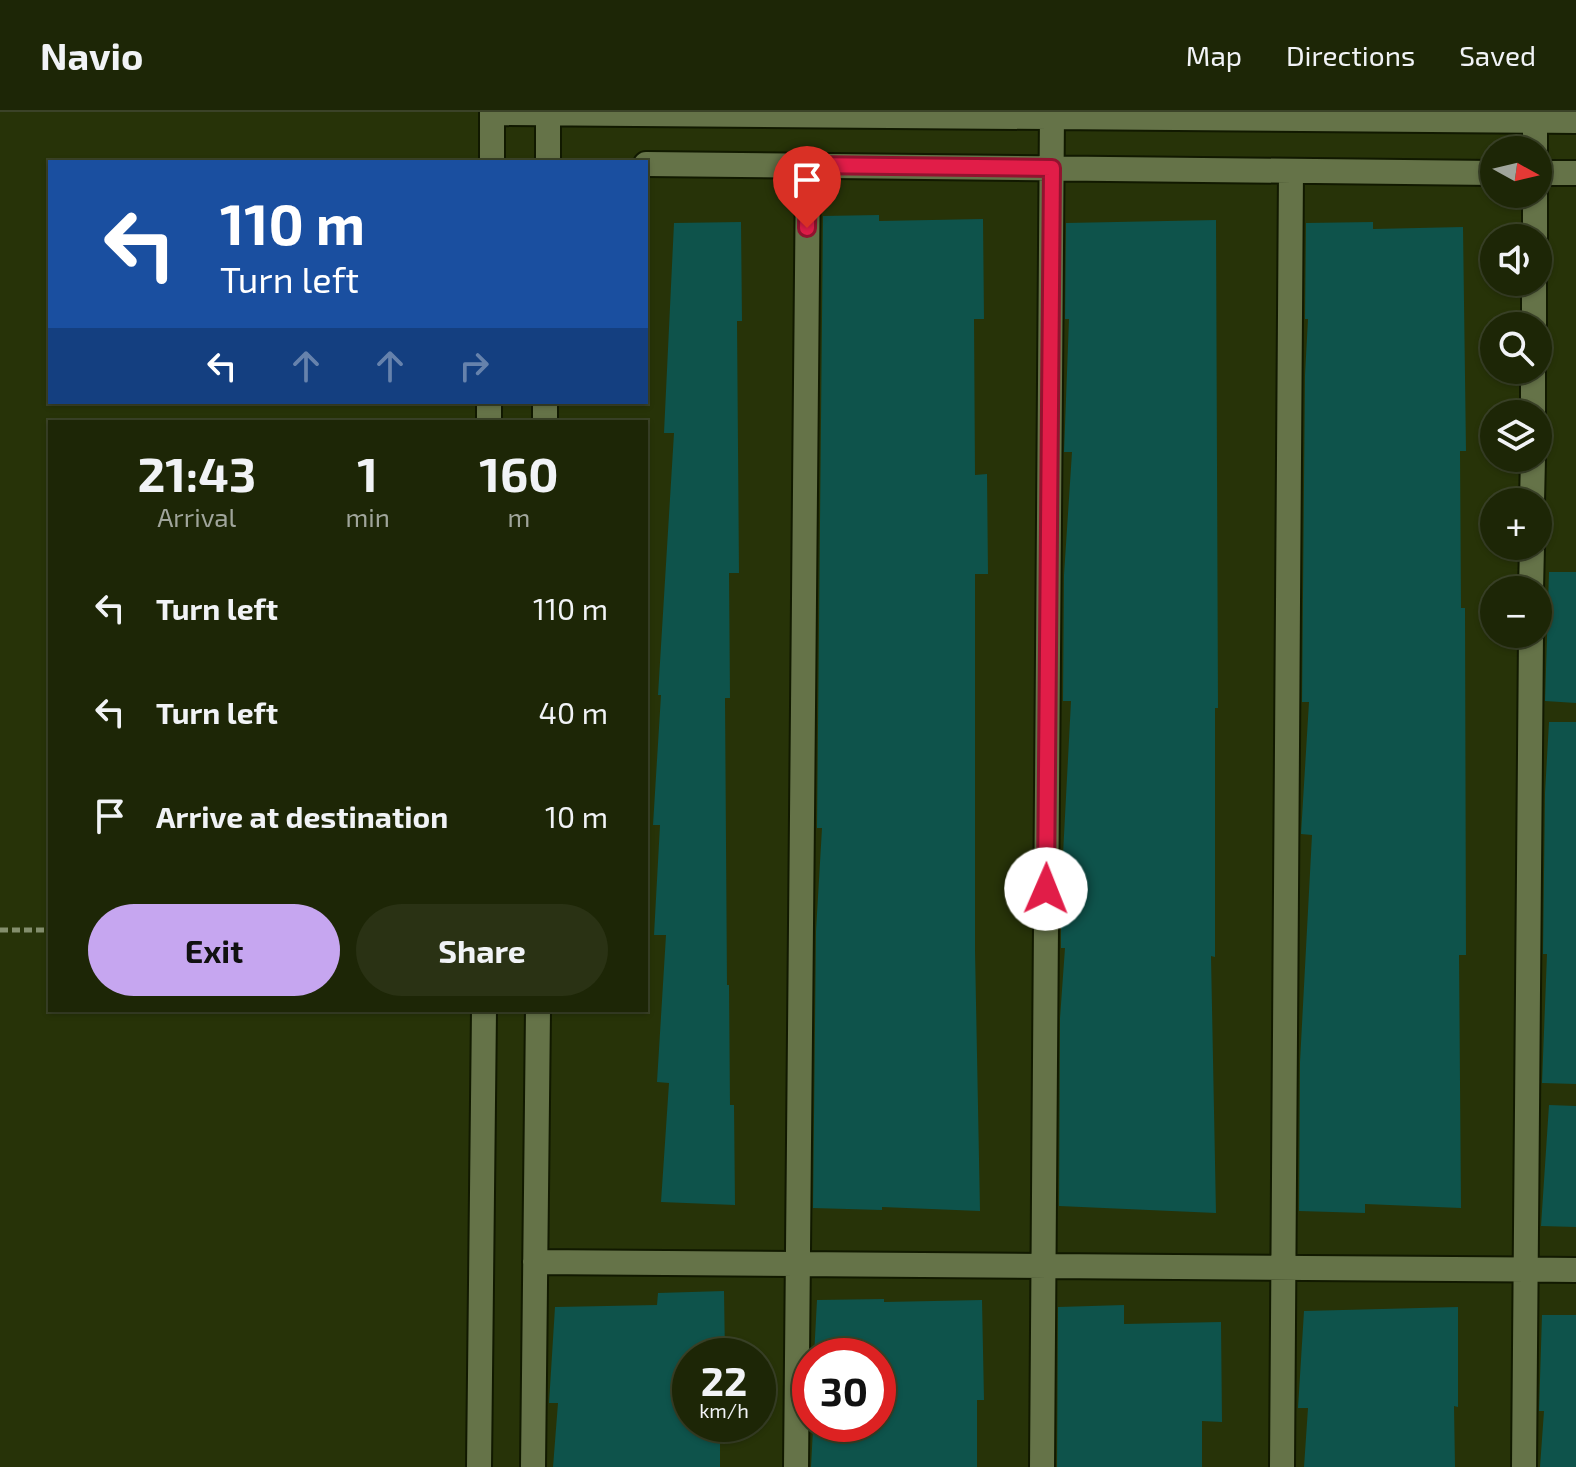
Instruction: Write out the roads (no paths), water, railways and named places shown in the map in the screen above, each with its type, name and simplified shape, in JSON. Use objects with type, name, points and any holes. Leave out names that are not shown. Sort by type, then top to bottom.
[{"type":"street","points":[[492,160],[492,112],[1535,116],[1576,121]]},
{"type":"street","points":[[548,112],[548,160]]},
{"type":"street","points":[[1042,1467],[1052,115]]},
{"type":"street","points":[[648,164],[1480,173]]},
{"type":"street","points":[[796,1467],[808,165]]},
{"type":"street","points":[[1282,1467],[1291,171]]},
{"type":"street","points":[[1552,173],[1576,173]]},
{"type":"street","points":[[1524,1467],[1531,648]]},
{"type":"street","points":[[479,1467],[484,1012]]},
{"type":"street","points":[[533,1467],[538,1012]]},
{"type":"street","points":[[535,1262],[1576,1270]]}]
